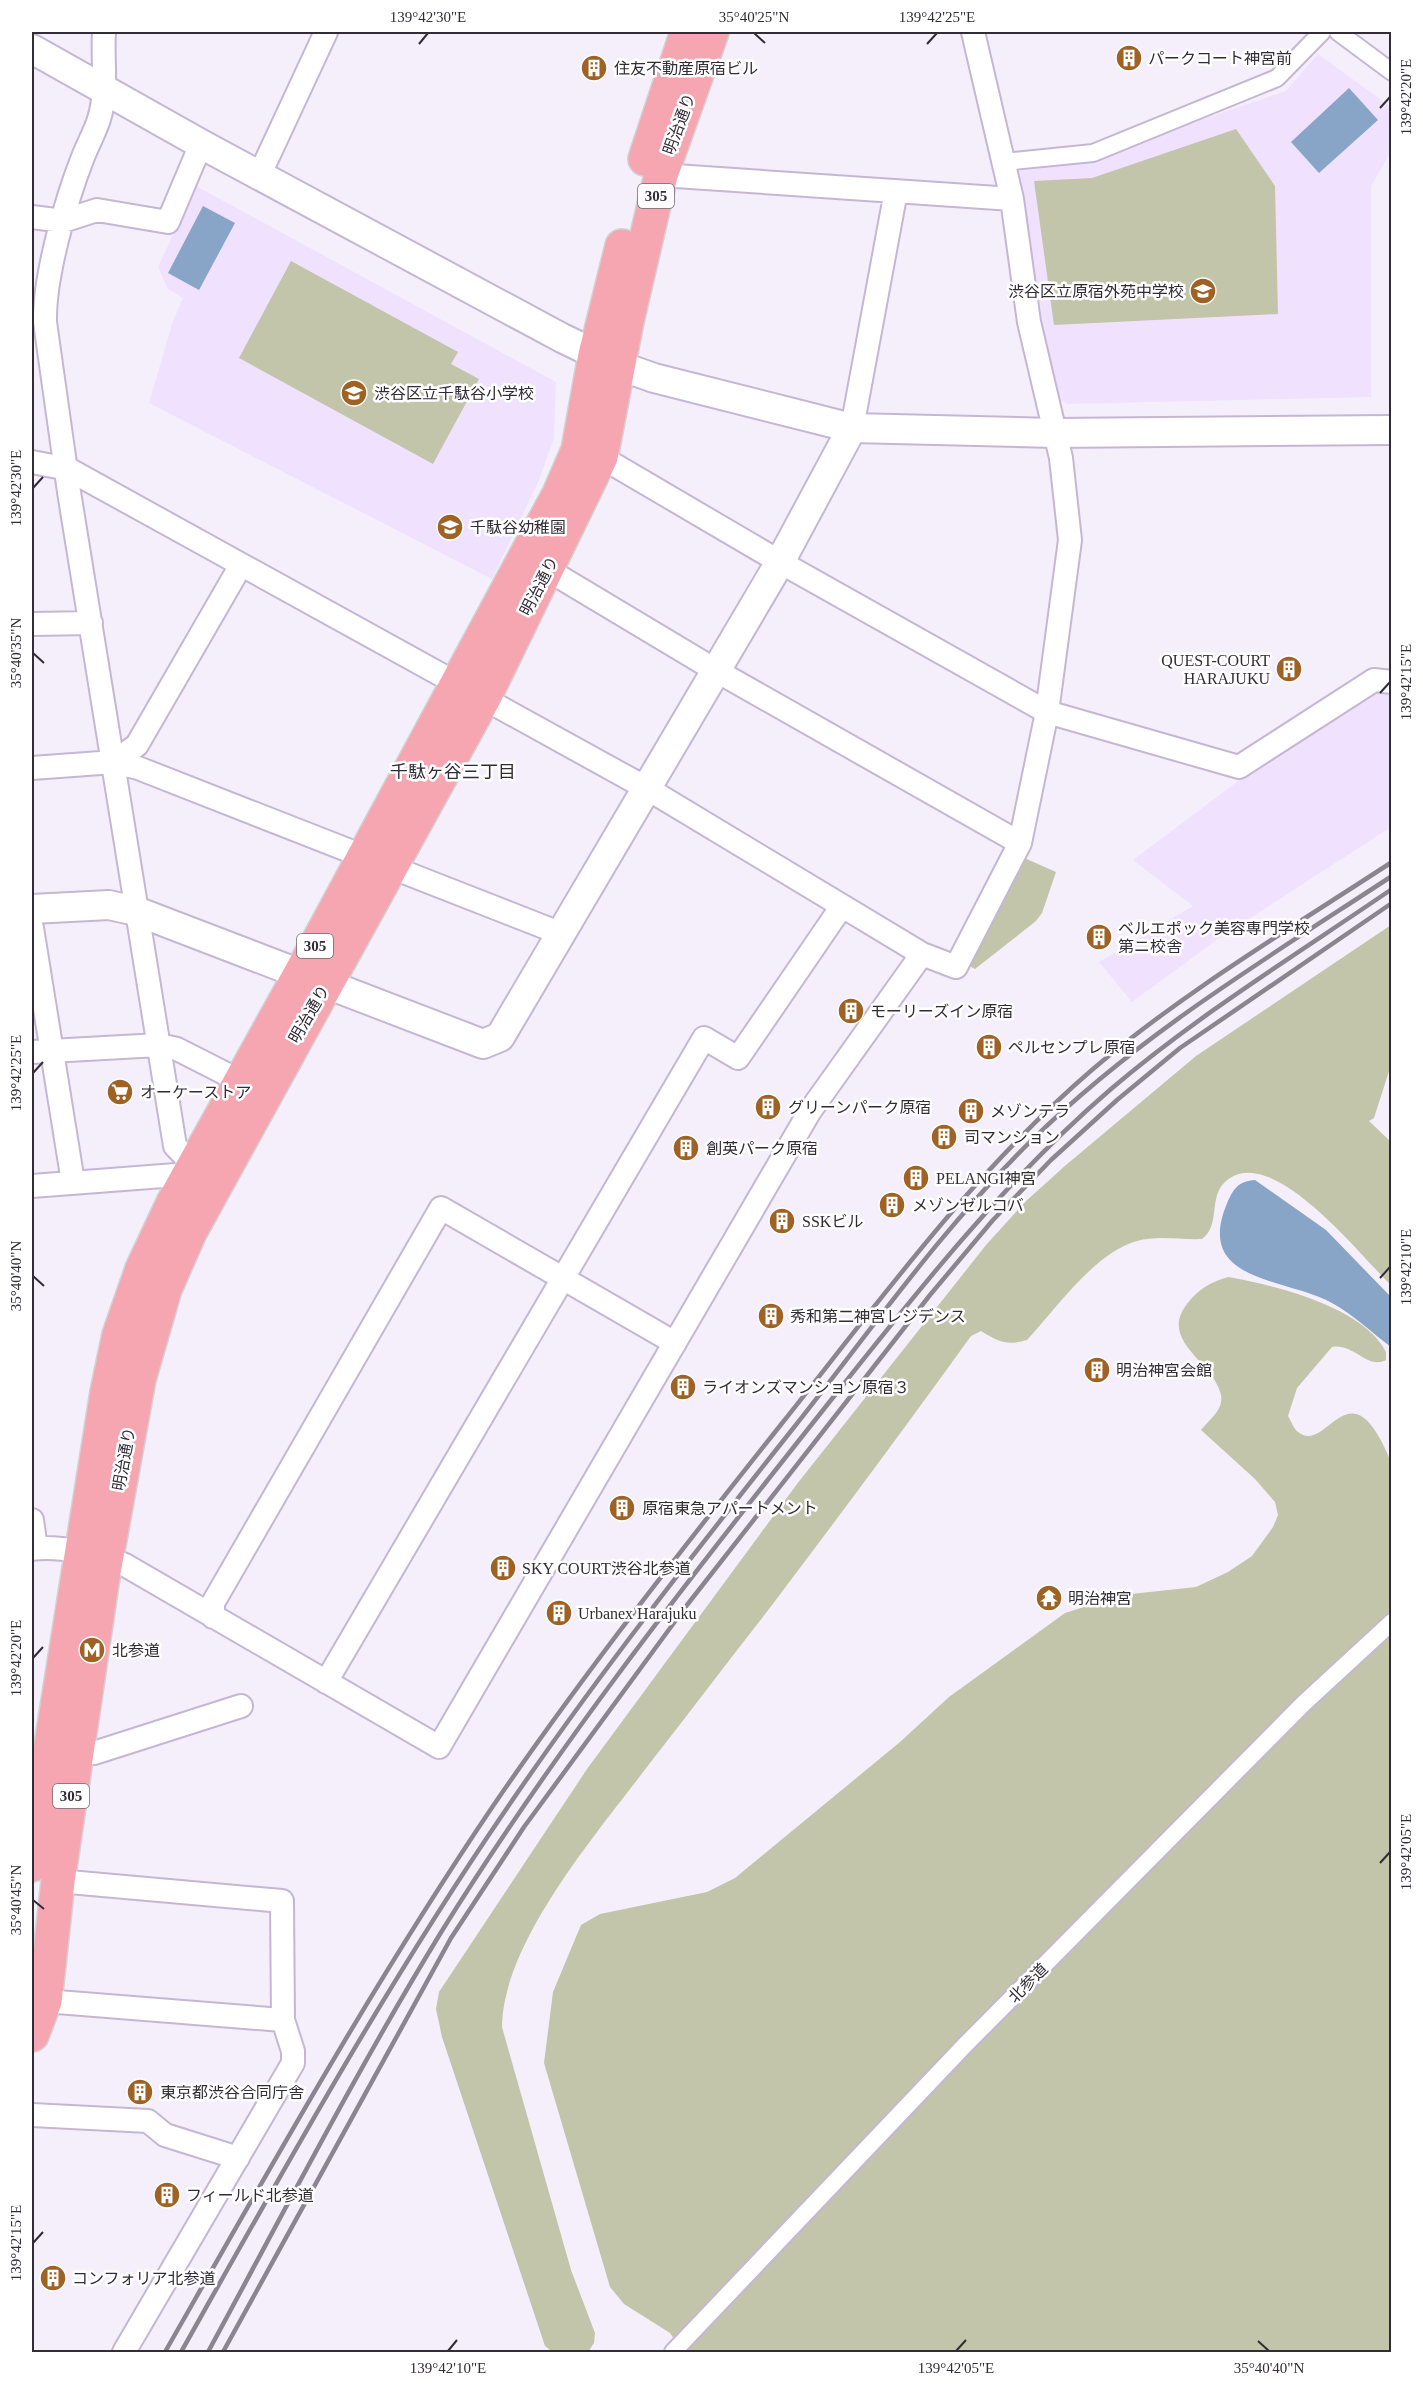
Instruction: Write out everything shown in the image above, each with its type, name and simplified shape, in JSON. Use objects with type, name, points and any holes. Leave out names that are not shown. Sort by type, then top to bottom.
[{"type":"main road","name":"明治通り","points":[[471,690],[578,450],[607,361],[659,110],[687,32]]},
{"type":"main road","name":"明治通り","points":[[32,2035],[45,2001],[38,1864],[95,1555],[138,1379],[165,1289],[314,977],[471,690],[548,570],[601,457],[607,361],[627,321],[661,175],[712,32]]},
{"type":"main road","name":"明治通り","points":[[38,1864],[77,1753],[107,1392],[119,1335],[141,1269],[191,1169],[240,1081],[314,977]]},
{"type":"street","points":[[32,1186],[191,1169],[175,1146],[50,364],[44,297],[82,157],[100,117],[104,89],[104,32]]},
{"type":"street","points":[[259,176],[326,32]]},
{"type":"street","points":[[32,462],[68,469],[648,789],[922,954],[956,967],[1020,843],[1047,712],[1070,540],[1060,458],[1029,322],[1012,199],[973,32]]},
{"type":"street","points":[[1004,162],[1093,153],[1277,78],[1322,32]]},
{"type":"street","points":[[1338,32],[1392,72]]},
{"type":"street","points":[[32,49],[259,176],[607,361],[654,378],[852,428],[1054,433],[1392,430]]},
{"type":"street","points":[[32,217],[63,221],[97,210],[168,222],[201,144]]},
{"type":"street","points":[[661,175],[1012,199]]},
{"type":"street","points":[[32,909],[109,905],[136,911],[314,977],[483,1044],[501,1037],[780,562],[852,428],[896,191]]},
{"type":"street","points":[[601,457],[780,562],[1047,712],[1239,767],[1374,680],[1392,682]]},
{"type":"street","points":[[114,762],[137,745],[242,566]]},
{"type":"street","points":[[548,570],[716,670],[1020,843]]},
{"type":"street","points":[[32,624],[91,622]]},
{"type":"street","points":[[32,768],[114,762],[138,768],[562,934]]},
{"type":"street","points":[[326,1682],[704,1038],[738,1058],[842,906]]},
{"type":"street","points":[[32,928],[42,1051],[73,1182]]},
{"type":"street","points":[[32,1520],[34,1549],[95,1555],[213,1617],[439,1747],[810,1111],[922,954]]},
{"type":"street","points":[[42,1051],[159,1044],[177,1048],[240,1081]]},
{"type":"street","points":[[213,1617],[213,1604],[441,1208],[675,1343]]},
{"type":"street","name":"北参道","points":[[673,2352],[965,2045],[1303,1704],[1392,1622]]},
{"type":"street","points":[[77,1753],[94,1753],[241,1706]]},
{"type":"street","points":[[38,1864],[282,1901],[283,2020],[293,2051],[293,2063],[124,2352]]},
{"type":"street","points":[[45,2001],[283,2020]]},
{"type":"street","points":[[32,2115],[148,2121],[165,2135],[238,2158]]},
{"type":"shaded area","name":"渋谷区立原宿外苑中学校","points":[[1318,54],[1391,107],[1391,151],[1371,186],[1371,397],[1068,404],[1054,397],[1014,172],[1068,165],[1286,91]]},
{"type":"shaded area","name":"渋谷区立千駄谷小学校","points":[[196,186],[556,382],[554,438],[539,480],[492,579],[149,403],[173,321],[183,298],[168,289],[158,267]]},
{"type":"shaded area","points":[[1376,692],[1391,694],[1391,827],[1218,939],[1132,1002],[1099,962],[1193,906],[1133,860],[1238,781]]},
{"type":"green space","points":[[1236,129],[1275,186],[1278,314],[1054,325],[1034,181],[1092,178]]},
{"type":"green space","points":[[291,261],[458,352],[451,364],[479,379],[433,464],[239,358]]},
{"type":"green space","points":[[1020,856],[1056,872],[1042,913],[1036,921],[975,969],[964,963]]},
{"type":"green space","points":[[1391,925],[1391,1065],[1374,1118],[1369,1121],[1391,1142],[1391,1285],[1314,1207],[1289,1188],[1266,1176],[1244,1173],[1225,1182],[1220,1188],[1211,1226],[1202,1239],[1153,1238],[1121,1247],[1091,1269],[1027,1340],[1014,1343],[1003,1342],[981,1331],[971,1336],[794,1575],[557,1888],[518,1959],[507,1994],[502,2027],[571,2270],[595,2333],[594,2343],[588,2352],[553,2352],[545,2346],[442,2037],[436,2009],[439,1992],[587,1769],[797,1484],[986,1245],[1026,1201],[1066,1165],[1196,1056]]},
{"type":"green space","name":"明治神宮","points":[[1228,1277],[1292,1292],[1338,1311],[1358,1322],[1375,1336],[1386,1352],[1386,1360],[1373,1362],[1347,1349],[1332,1347],[1297,1388],[1288,1416],[1298,1432],[1309,1436],[1319,1432],[1340,1417],[1351,1414],[1363,1417],[1376,1432],[1391,1462],[1391,2352],[683,2352],[670,2333],[624,2304],[610,2287],[544,2063],[553,1992],[581,1925],[600,1914],[707,1892],[735,1878],[900,1742],[949,1697],[1065,1613],[1122,1595],[1196,1587],[1228,1572],[1252,1556],[1273,1527],[1278,1515],[1275,1502],[1255,1479],[1201,1430],[1218,1410],[1221,1395],[1209,1372],[1183,1340],[1179,1329],[1180,1317],[1191,1299],[1205,1287]]},
{"type":"water","points":[[1349,88],[1378,120],[1319,173],[1291,142]]},
{"type":"water","points":[[203,206],[235,223],[199,290],[168,273]]},
{"type":"water","points":[[1255,1180],[1326,1230],[1391,1297],[1391,1347],[1332,1303],[1249,1273],[1233,1262],[1222,1248],[1220,1228],[1228,1201],[1235,1189],[1245,1182]]},
{"type":"railway","points":[[165,2352],[406,1940],[527,1756],[708,1516],[930,1238],[1008,1150],[1049,1109],[1128,1040],[1239,961],[1392,862]]},
{"type":"railway","points":[[181,2352],[377,2010],[505,1811],[573,1714],[644,1619],[937,1245],[967,1209],[1032,1140],[1116,1066],[1205,999],[1392,876]]},
{"type":"railway","points":[[208,2352],[379,2037],[482,1867],[618,1674],[714,1548],[917,1292],[1029,1166],[1111,1089],[1213,1010],[1392,889]]},
{"type":"railway","points":[[223,2352],[451,1938],[524,1827],[687,1605],[930,1295],[993,1220],[1051,1160],[1117,1100],[1180,1048],[1392,903]]},
{"type":"place","name":"パークコート神宮前","points":[[1129,58]]},
{"type":"place","name":"住友不動産原宿ビル","points":[[594,68]]},
{"type":"place","name":"渋谷区立原宿外苑中学校","points":[[1203,291]]},
{"type":"place","name":"渋谷区立千駄谷小学校","points":[[354,393]]},
{"type":"place","name":"千駄谷幼稚園","points":[[450,527]]},
{"type":"place","name":"QUEST-COURT HARAJUKU","points":[[1289,669]]},
{"type":"place","name":"ベルエポック美容専門学校 第ニ校舎","points":[[1099,937]]},
{"type":"place","name":"モーリーズイン原宿","points":[[851,1011]]},
{"type":"place","name":"ペルセンプレ原宿","points":[[989,1047]]},
{"type":"place","name":"オーケーストア","points":[[120,1092]]},
{"type":"place","name":"グリーンパーク原宿","points":[[768,1107]]},
{"type":"place","name":"メゾンテラ","points":[[971,1111]]},
{"type":"place","name":"司マンション","points":[[944,1137]]},
{"type":"place","name":"創英パーク原宿","points":[[686,1148]]},
{"type":"place","name":"PELANGI神宮","points":[[916,1178]]},
{"type":"place","name":"メゾンゼルコバ","points":[[892,1205]]},
{"type":"place","name":"SSKビル","points":[[782,1221]]},
{"type":"place","name":"秀和第二神宮レジデンス","points":[[771,1316]]},
{"type":"place","name":"明治神宮会館","points":[[1097,1370]]},
{"type":"place","name":"ライオンズマンション原宿３","points":[[683,1387]]},
{"type":"place","name":"原宿東急アパートメント","points":[[622,1508]]},
{"type":"place","name":"SKY COURT渋谷北参道","points":[[503,1568]]},
{"type":"place","name":"明治神宮","points":[[1049,1598]]},
{"type":"place","name":"Urbanex Harajuku","points":[[559,1613]]},
{"type":"place","name":"北参道","points":[[92,1650]]},
{"type":"place","name":"東京都渋谷合同庁舎","points":[[140,2092]]},
{"type":"place","name":"フィールド北参道","points":[[167,2195]]},
{"type":"place","name":"コンフォリア北参道","points":[[53,2278]]},
{"type":"district","name":"千駄ヶ谷三丁目","points":[[453,772]]}]
